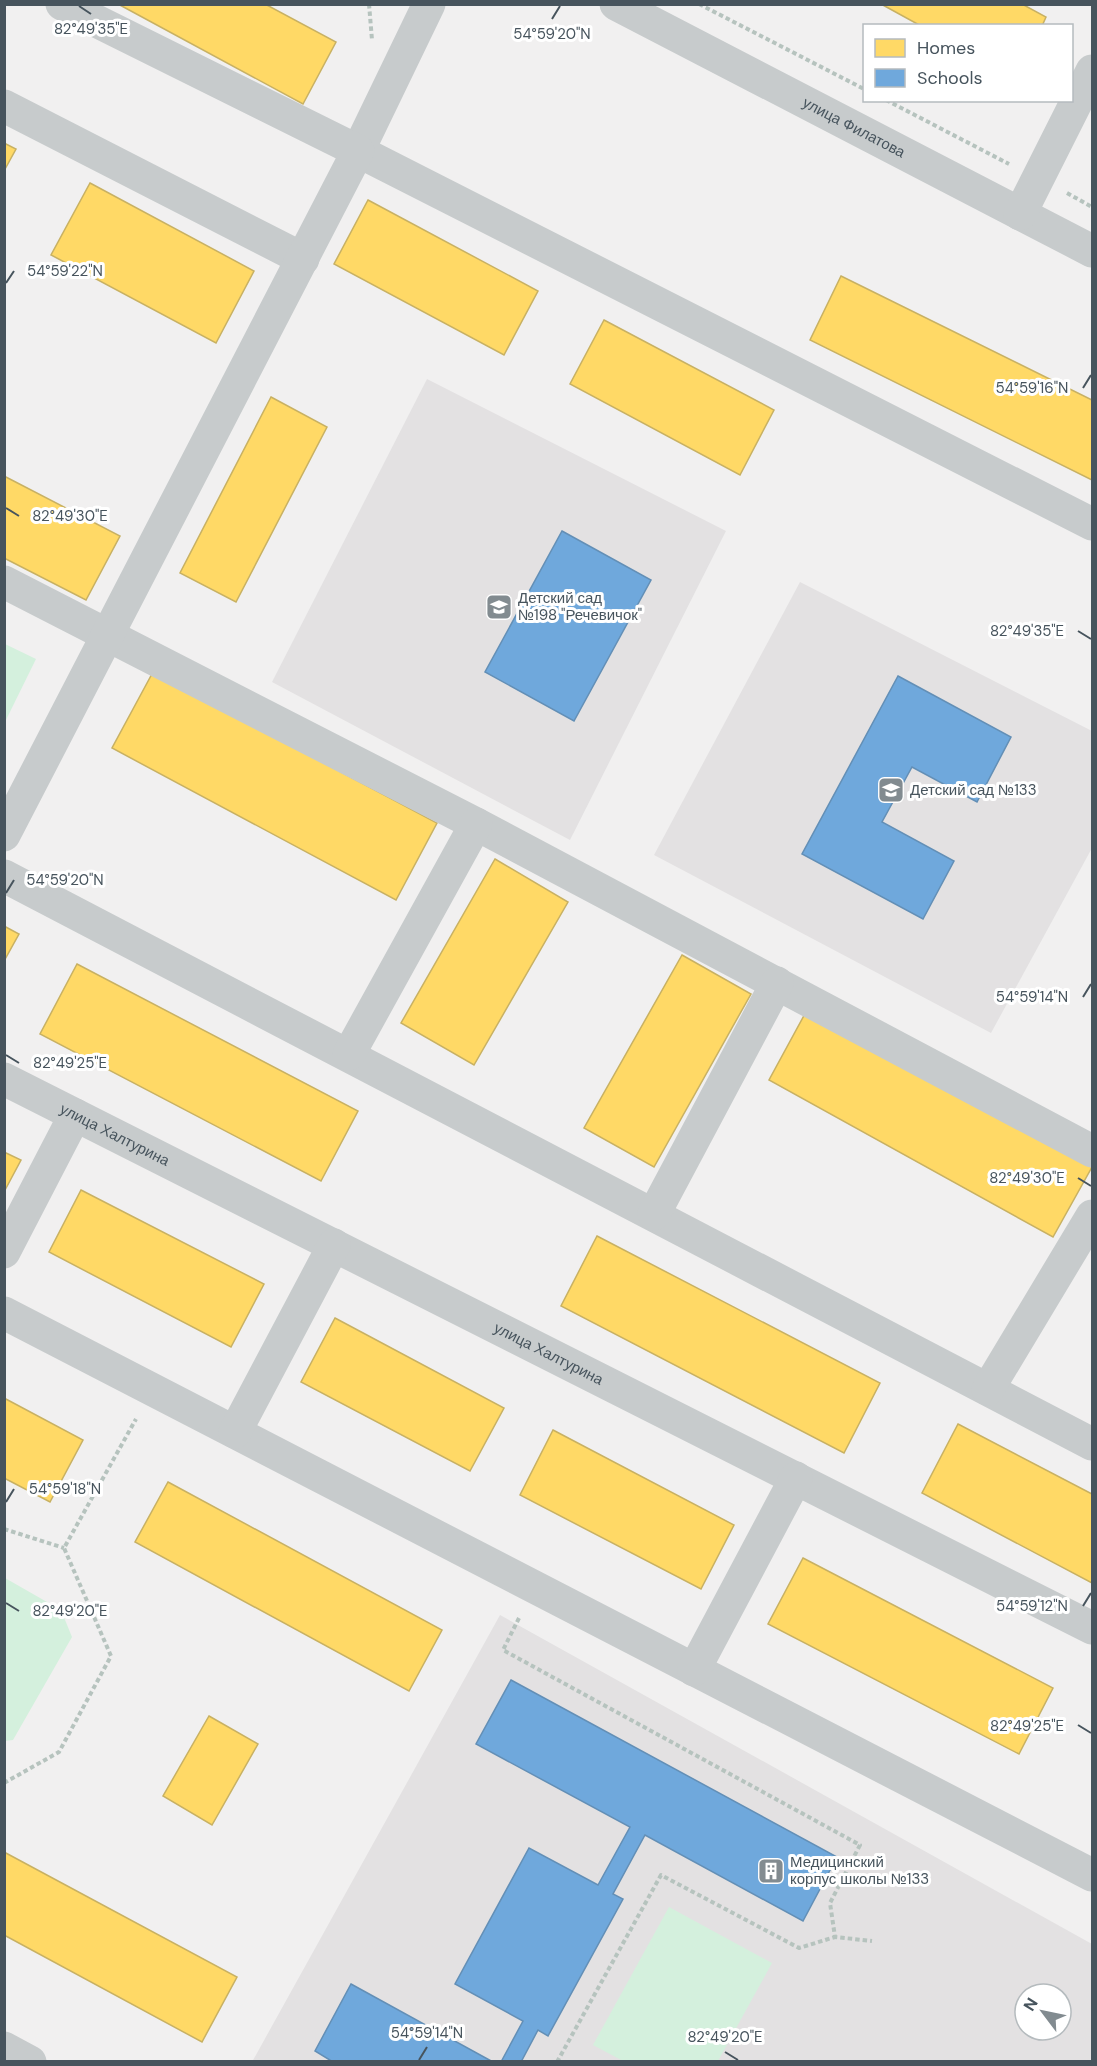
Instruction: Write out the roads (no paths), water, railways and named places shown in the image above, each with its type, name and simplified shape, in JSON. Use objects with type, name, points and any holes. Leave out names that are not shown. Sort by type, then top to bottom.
[{"type":"street","points":[[62,4],[358,151],[1092,524]]},
{"type":"street","points":[[4,835],[303,259],[429,4]]},
{"type":"street","name":"улица Филатова","points":[[616,4],[1092,251]]},
{"type":"street","points":[[1020,214],[1092,71]]},
{"type":"street","points":[[4,106],[303,259]]},
{"type":"street","points":[[4,582],[108,638],[476,824],[1092,1151]]},
{"type":"street","points":[[349,1054],[476,824]]},
{"type":"street","points":[[4,876],[349,1054],[1092,1444]]},
{"type":"street","points":[[654,1214],[777,983]]},
{"type":"street","name":"улица Халтурина","points":[[4,1080],[1092,1628]]},
{"type":"street","points":[[4,1252],[75,1115]]},
{"type":"street","points":[[988,1389],[1092,1216]]},
{"type":"street","points":[[235,1432],[334,1245]]},
{"type":"street","points":[[4,1313],[1092,1875]]},
{"type":"street","points":[[694,1670],[796,1478]]},
{"type":"street","points":[[4,2048],[30,2061]]},
{"type":"place","name":"Детский сад №198 \"Речевичок\"","points":[[499,607]]},
{"type":"place","name":"Детский сад №133","points":[[891,790]]},
{"type":"place","name":"Медицинский корпус школы №133","points":[[771,1871]]}]
